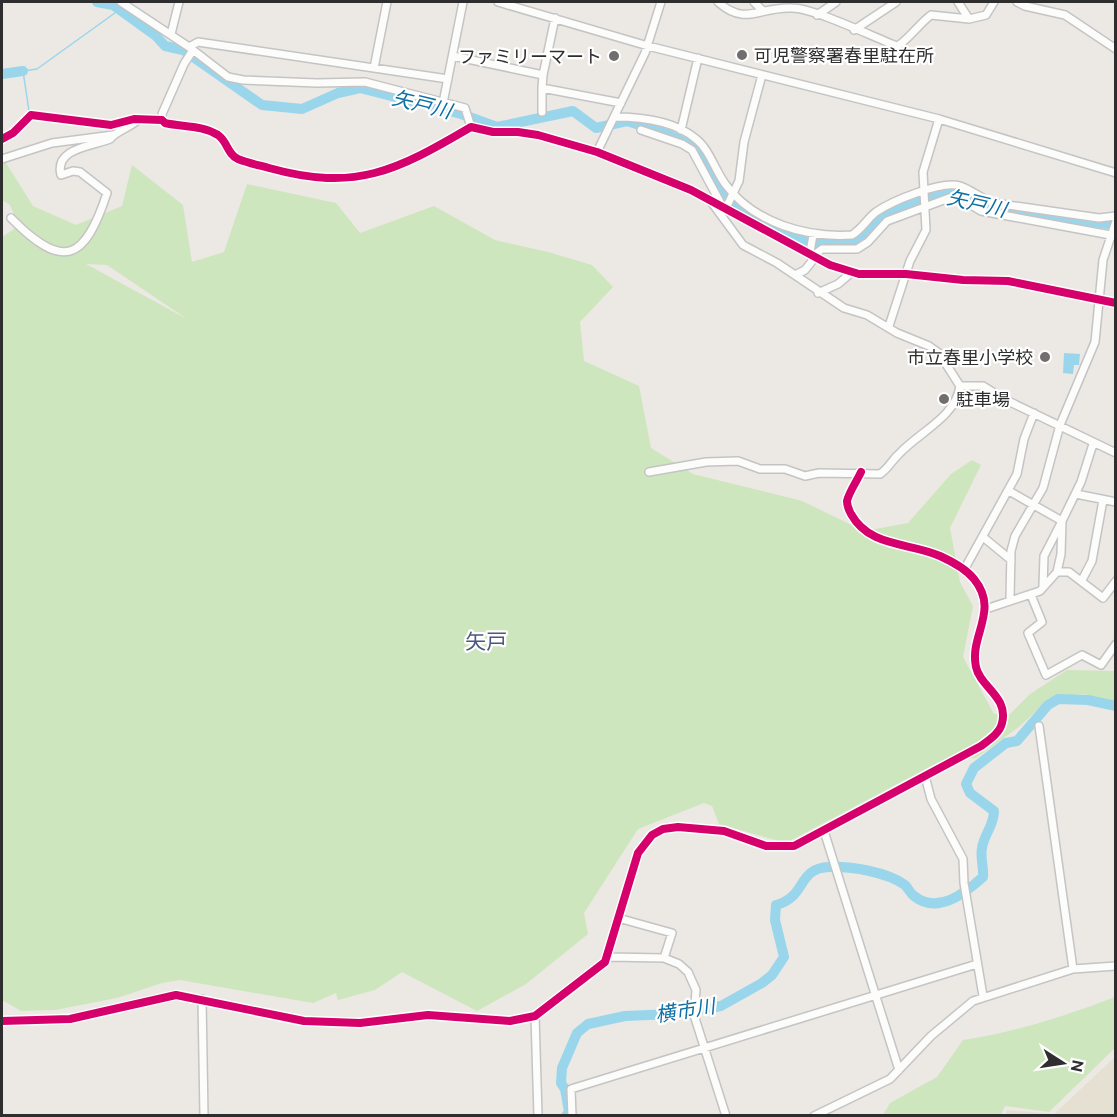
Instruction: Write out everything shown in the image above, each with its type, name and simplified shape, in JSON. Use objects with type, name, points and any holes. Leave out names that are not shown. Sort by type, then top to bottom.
[{"type":"street","points":[[123,2],[191,48],[228,77],[243,80],[317,84],[365,82],[468,110],[471,127]]},
{"type":"street","points":[[171,34],[179,2]]},
{"type":"street","points":[[374,68],[387,2]]},
{"type":"street","points":[[443,104],[463,2]]},
{"type":"street","points":[[498,2],[648,46],[939,119],[1116,173]]},
{"type":"street","points":[[597,152],[648,46],[661,2]]},
{"type":"street","points":[[718,2],[731,13],[745,15],[791,4],[897,46],[903,44],[916,26],[931,15],[969,19],[986,15],[994,2]]},
{"type":"street","points":[[754,2],[763,11]]},
{"type":"street","points":[[817,15],[833,2]]},
{"type":"street","points":[[854,30],[896,2]]},
{"type":"street","points":[[958,2],[969,19]]},
{"type":"street","points":[[1017,2],[1024,6],[1065,15],[1116,48]]},
{"type":"street","points":[[542,112],[543,75],[555,18]]},
{"type":"street","points":[[162,120],[162,114],[191,48],[198,42],[448,80]]},
{"type":"street","points":[[453,57],[543,75]]},
{"type":"street","points":[[681,130],[698,58]]},
{"type":"street","points":[[726,208],[734,193],[762,75]]},
{"type":"street","points":[[542,88],[621,104]]},
{"type":"street","points":[[2,139],[13,133],[27,116],[31,115],[111,125],[139,119],[162,120],[165,123],[187,125],[217,135],[235,158],[252,164],[298,176],[344,180],[392,168],[471,127],[493,132],[518,132],[538,135],[597,152],[691,190],[851,273],[906,274],[963,280],[1008,281],[1116,303]]},
{"type":"street","points":[[614,117],[638,117],[681,130],[702,144],[723,180],[747,207],[780,224],[813,235],[852,235],[885,207],[924,191],[950,184],[962,186],[979,198],[994,203],[1099,218],[1116,216]]},
{"type":"street","points":[[11,218],[32,240],[48,249],[70,252],[80,248],[97,220],[107,193],[80,172],[73,171],[63,176],[60,168],[72,150],[105,141],[130,128],[139,119]]},
{"type":"street","points":[[889,326],[915,249],[926,230],[923,172],[939,119]]},
{"type":"street","points":[[640,130],[682,144],[692,150],[720,202],[715,204]]},
{"type":"street","points":[[2,159],[51,143],[113,135]]},
{"type":"street","points":[[813,254],[822,249],[857,249],[868,242],[887,221],[949,198],[963,200],[981,212],[1112,235]]},
{"type":"street","points":[[649,472],[706,462],[738,461],[760,469],[785,470],[805,476],[861,472],[880,474],[888,469],[898,454],[947,412],[958,398],[960,386],[939,353],[929,346],[897,333],[889,326],[844,308],[743,244],[715,204]]},
{"type":"street","points":[[1010,599],[1011,560],[1016,536],[1034,506],[1050,468],[1060,424],[1095,342],[1103,261],[1116,221]]},
{"type":"street","points":[[795,275],[805,270],[813,254],[813,235]]},
{"type":"street","points":[[818,293],[838,284],[851,273]]},
{"type":"street","points":[[960,386],[983,386],[1060,424],[1093,444],[1116,453]]},
{"type":"street","points":[[964,570],[1017,474],[1024,439],[1034,413]]},
{"type":"street","points":[[1043,585],[1044,556],[1076,494],[1093,444]]},
{"type":"street","points":[[2,1021],[70,1019],[176,995],[304,1021],[360,1023],[429,1016],[510,1021],[535,1016],[600,968],[608,957],[638,853],[652,835],[663,829],[678,826],[724,831],[777,848],[794,846],[981,746],[994,736],[1002,723],[1002,711],[999,701],[976,668],[976,655],[987,609],[979,588],[964,570],[939,555],[888,543],[867,531],[854,519],[847,506],[848,499],[861,472]]},
{"type":"street","points":[[1009,491],[1062,521]]},
{"type":"street","points":[[1076,494],[1116,502]]},
{"type":"street","points":[[1082,580],[1092,561],[1103,500]]},
{"type":"street","points":[[987,609],[1010,599],[1040,591],[1057,572],[1061,554],[1062,521]]},
{"type":"street","points":[[983,537],[1011,560]]},
{"type":"street","points":[[1057,572],[1069,572],[1103,598],[1113,590],[1116,581]]},
{"type":"street","points":[[1031,595],[1042,622],[1028,633],[1046,675],[1082,655],[1101,665],[1116,644]]},
{"type":"street","points":[[1040,726],[1074,969]]},
{"type":"street","points":[[925,776],[936,810],[963,859],[966,898],[983,996]]},
{"type":"street","points":[[824,831],[899,1070]]},
{"type":"street","points":[[618,918],[672,933],[664,958]]},
{"type":"street","points":[[608,957],[664,958],[679,964],[688,972],[696,990],[693,1001],[694,1015],[726,1116]]},
{"type":"street","points":[[572,1116],[571,1089],[977,964]]},
{"type":"street","points":[[814,1116],[890,1079],[972,1000],[1074,969],[1116,966]]},
{"type":"street","points":[[201,999],[204,1116]]},
{"type":"street","points":[[535,1016],[538,1116]]},
{"type":"shaded area","points":[[1115,1057],[1115,1115],[1005,1115],[1007,1110],[1054,1114]]},
{"type":"green space","points":[[6,163],[33,206],[76,225],[122,206],[132,165],[183,205],[192,262],[224,252],[247,184],[336,203],[360,233],[434,206],[495,240],[592,265],[613,287],[580,322],[584,361],[639,386],[651,448],[693,474],[802,501],[864,531],[908,523],[951,474],[972,460],[981,465],[950,528],[960,582],[973,606],[963,657],[994,714],[1010,714],[1030,694],[1067,670],[1115,671],[1115,701],[1083,694],[1050,698],[1020,726],[976,758],[939,762],[786,843],[719,824],[712,806],[704,803],[638,829],[584,913],[588,934],[526,984],[477,1011],[402,972],[375,990],[338,1000],[336,993],[313,1003],[180,980],[162,983],[117,998],[55,1010],[21,1011],[2,1000],[2,237],[19,226],[10,205],[2,200],[2,164]],"holes":[[[86,264],[107,265],[187,319]]]},
{"type":"green space","points":[[1115,997],[1115,1048],[1049,1112],[1005,1106],[1001,1115],[883,1115],[890,1103],[937,1077],[963,1040],[1040,1023]]},
{"type":"water","points":[[1064,353],[1080,354],[1079,365],[1074,365],[1073,374],[1063,373]]},
{"type":"waterway","name":"矢戸川","points":[[97,2],[113,5],[156,36],[165,46],[183,50],[262,105],[302,109],[338,93],[360,88],[461,114],[497,127],[573,111],[596,128],[627,121],[667,134],[691,145],[733,207],[761,223],[809,243],[847,244],[859,240],[879,217],[934,195],[955,194],[983,208],[1116,225]]},
{"type":"waterway","points":[[29,111],[23,71],[37,69],[119,10],[116,2]]},
{"type":"waterway","name":"矢戸川","points":[[2,74],[23,71]]},
{"type":"waterway","points":[[2,142],[16,136],[25,126]]},
{"type":"waterway","name":"横市川","points":[[566,1116],[569,1112],[565,1089],[561,1083],[562,1068],[577,1033],[588,1024],[625,1016],[674,1014],[721,1006],[762,983],[772,975],[784,957],[775,920],[776,905],[793,896],[806,877],[819,869],[848,868],[879,873],[897,880],[905,885],[914,896],[932,903],[942,903],[960,895],[983,877],[982,848],[994,816],[994,811],[970,793],[966,784],[974,768],[1006,743],[1017,741],[1048,705],[1058,699],[1088,700],[1116,706]]},
{"type":"cycle path","points":[[2,139],[13,133],[31,115],[111,125],[134,119],[162,120],[165,123],[212,132],[224,141],[234,157],[242,160],[300,175],[327,178],[351,177],[397,166],[471,127],[493,132],[518,132],[538,135],[597,152],[691,190],[830,265],[859,274],[906,274],[963,280],[1008,281],[1116,303]]},
{"type":"cycle path","points":[[2,1021],[70,1019],[176,995],[304,1021],[360,1023],[428,1015],[510,1021],[535,1016],[605,962],[638,853],[652,835],[663,829],[678,827],[724,831],[766,846],[794,846],[981,746],[999,730],[1003,714],[998,699],[983,681],[976,667],[976,644],[984,612],[981,591],[971,575],[949,560],[879,539],[859,525],[847,501],[861,472]]},
{"type":"place","name":"可児警察署春里駐在所","points":[[742,55]]},
{"type":"place","name":"ファミリーマート","points":[[614,56]]},
{"type":"place","name":"市立春里小学校","points":[[1045,357]]},
{"type":"place","name":"駐車場","points":[[944,399]]},
{"type":"district","name":"矢戸","points":[[486,641]]}]
